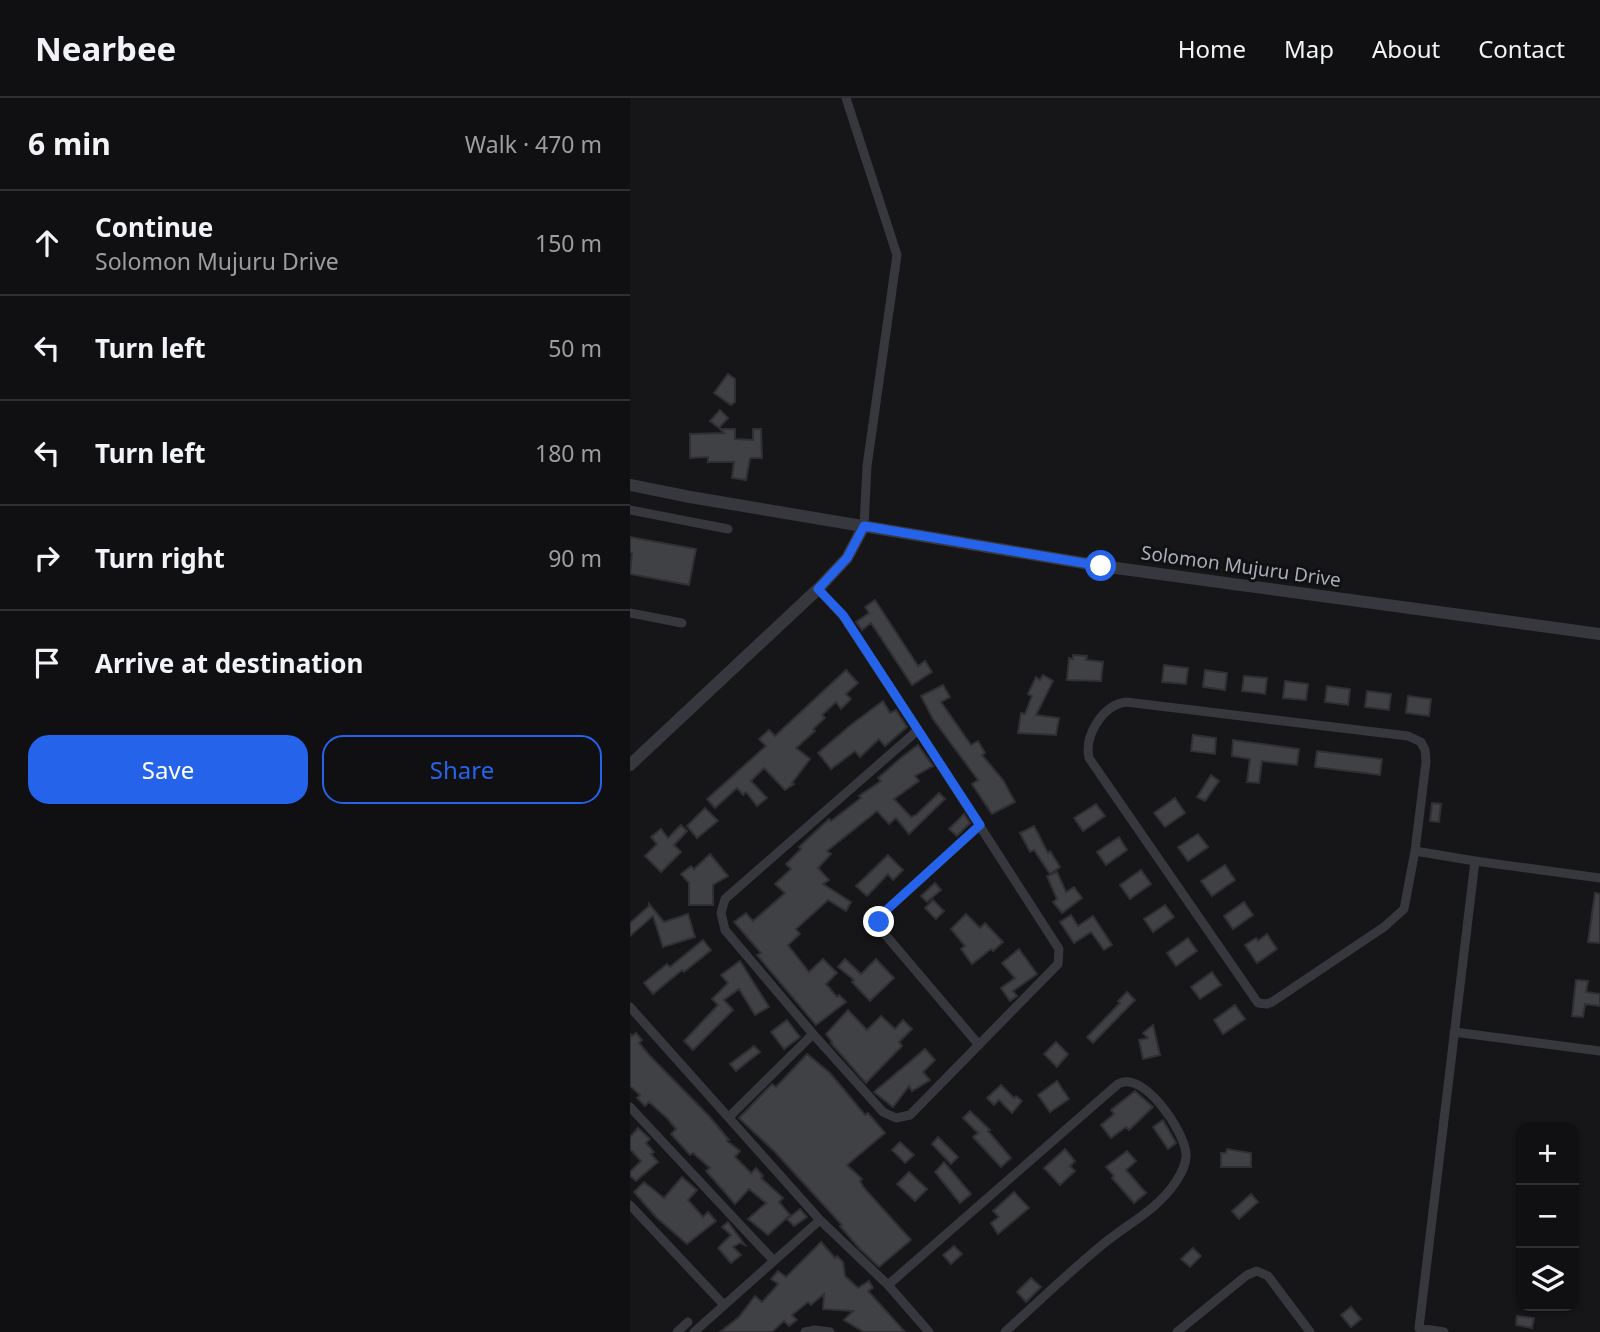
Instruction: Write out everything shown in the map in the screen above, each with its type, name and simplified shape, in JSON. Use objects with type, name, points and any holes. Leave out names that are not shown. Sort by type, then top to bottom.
[{"type":"street","points":[[630,765],[818,589],[847,558],[864,526],[867,466],[897,255],[846,98]]},
{"type":"street","name":"Solomon Mujuru Drive","points":[[630,485],[1101,566],[1600,634]]},
{"type":"street","points":[[630,510],[728,529]]},
{"type":"street","points":[[818,589],[843,615],[980,825],[1059,950],[1058,964],[910,1115],[896,1118],[883,1112],[813,1034],[725,930],[721,913],[725,899],[918,730]]},
{"type":"street","points":[[630,613],[682,623]]},
{"type":"street","points":[[1126,702],[1415,738],[1423,746],[1426,762],[1415,850],[1404,909],[1398,916],[1272,1002],[1258,1003],[1092,763],[1087,751],[1089,740],[1103,714],[1110,707],[1126,702]]},
{"type":"street","points":[[979,1045],[883,932],[879,922],[881,915],[980,825]]},
{"type":"street","points":[[1415,850],[1600,878]]},
{"type":"street","points":[[1444,1332],[1419,1328],[1475,861]]},
{"type":"street","points":[[630,1007],[820,1220],[888,1285],[929,1332]]},
{"type":"street","points":[[1454,1032],[1600,1051]]},
{"type":"street","points":[[729,1117],[813,1034]]},
{"type":"street","points":[[888,1285],[1118,1084],[1128,1080],[1137,1083],[1163,1109],[1182,1136],[1186,1158],[1181,1174],[1154,1209],[1103,1244],[1005,1332]]},
{"type":"street","points":[[630,1107],[774,1261]]},
{"type":"street","points":[[630,1205],[724,1305]]},
{"type":"street","points":[[694,1332],[820,1220]]},
{"type":"street","points":[[1177,1332],[1247,1275],[1256,1271],[1268,1276],[1310,1332]]},
{"type":"street","points":[[677,1332],[688,1322]]},
{"type":"street","points":[[805,1332],[830,1332]]},
{"type":"building","points":[[728,374],[735,379],[735,402],[731,405],[714,393]]},
{"type":"building","points":[[720,410],[728,418],[719,428],[710,421]]},
{"type":"building","points":[[720,429],[735,429],[735,439],[753,440],[753,429],[761,429],[762,458],[750,458],[746,480],[732,478],[734,462],[708,462],[708,457],[690,458],[690,434],[724,433]]},
{"type":"building","points":[[630,537],[696,549],[689,585],[630,574]]},
{"type":"building","points":[[875,600],[918,666],[925,661],[932,672],[912,685],[871,623],[862,630],[856,622],[869,613],[865,607]]},
{"type":"building","points":[[1073,655],[1087,656],[1086,660],[1103,662],[1101,681],[1067,680],[1069,658],[1073,659]]},
{"type":"building","points":[[1164,665],[1188,668],[1186,684],[1162,682]]},
{"type":"building","points":[[846,670],[858,683],[846,694],[851,699],[841,709],[836,702],[822,715],[825,718],[813,729],[815,731],[796,748],[810,759],[792,783],[794,784],[785,790],[764,768],[751,781],[767,798],[757,806],[746,792],[743,795],[737,788],[715,808],[707,799],[766,746],[759,739],[769,730],[775,736]]},
{"type":"building","points":[[1205,670],[1227,673],[1225,690],[1203,687]]},
{"type":"building","points":[[1043,675],[1053,681],[1036,715],[1059,718],[1056,735],[1018,733],[1021,713],[1025,714],[1032,696],[1028,694],[1036,677],[1040,680]]},
{"type":"building","points":[[1244,676],[1267,678],[1265,694],[1242,691]]},
{"type":"building","points":[[1285,681],[1308,684],[1306,700],[1283,698]]},
{"type":"building","points":[[943,685],[950,697],[941,702],[971,745],[978,741],[985,753],[982,755],[1003,780],[1015,802],[992,814],[972,784],[978,780],[933,719],[921,696]]},
{"type":"building","points":[[1327,686],[1350,689],[1348,705],[1325,702]]},
{"type":"building","points":[[1367,691],[1391,694],[1389,710],[1365,707]]},
{"type":"building","points":[[1408,696],[1431,699],[1429,716],[1406,713]]},
{"type":"building","points":[[883,701],[890,713],[896,710],[907,727],[885,746],[879,739],[860,757],[855,751],[831,769],[818,753]]},
{"type":"building","points":[[1193,735],[1216,738],[1215,754],[1191,751]]},
{"type":"building","points":[[1233,740],[1299,749],[1297,765],[1262,761],[1259,783],[1247,782],[1250,759],[1232,756]]},
{"type":"building","points":[[918,745],[933,766],[915,776],[919,781],[894,799],[911,817],[939,793],[945,799],[909,834],[896,818],[889,824],[877,811],[827,851],[831,854],[818,868],[829,880],[823,884],[851,902],[846,911],[828,900],[796,929],[800,934],[788,945],[809,972],[823,959],[837,973],[826,984],[837,997],[839,995],[846,1002],[816,1025],[757,955],[761,953],[734,922],[746,913],[753,921],[785,893],[775,884],[791,869],[786,864],[801,849],[799,847],[829,819],[831,821],[881,781],[878,778]]},
{"type":"building","points":[[1317,751],[1382,759],[1380,775],[1315,767]]},
{"type":"building","points":[[1211,775],[1219,781],[1205,801],[1197,797]]},
{"type":"building","points":[[1175,798],[1185,813],[1165,827],[1154,813]]},
{"type":"building","points":[[1432,803],[1441,804],[1439,822],[1430,821]]},
{"type":"building","points":[[1096,804],[1105,816],[1083,831],[1074,818]]},
{"type":"building","points":[[705,808],[718,821],[697,838],[687,826]]},
{"type":"building","points":[[964,814],[970,823],[957,836],[949,829]]},
{"type":"building","points":[[681,825],[687,831],[674,845],[681,852],[661,872],[645,856],[657,844],[651,837],[661,829],[668,838]]},
{"type":"building","points":[[1034,826],[1048,853],[1050,851],[1060,867],[1050,874],[1034,850],[1030,852],[1020,833]]},
{"type":"building","points":[[1198,834],[1208,847],[1188,861],[1178,847]]},
{"type":"building","points":[[1119,837],[1127,850],[1106,865],[1097,852]]},
{"type":"building","points":[[710,854],[728,876],[713,885],[713,905],[689,905],[689,883],[681,874],[691,866],[694,869]]},
{"type":"building","points":[[888,855],[903,870],[893,880],[888,874],[867,896],[856,886]]},
{"type":"building","points":[[1225,865],[1235,880],[1212,896],[1201,881]]},
{"type":"building","points":[[1141,870],[1151,884],[1130,899],[1120,885]]},
{"type":"building","points":[[1057,872],[1066,892],[1074,887],[1082,898],[1062,913],[1053,902],[1057,899],[1047,876]]},
{"type":"building","points":[[935,883],[941,890],[927,902],[921,896]]},
{"type":"building","points":[[1595,893],[1600,894],[1600,943],[1588,942]]},
{"type":"building","points":[[933,900],[944,911],[936,919],[925,908]]},
{"type":"building","points":[[1244,902],[1253,915],[1233,929],[1224,916]]},
{"type":"building","points":[[649,904],[664,922],[688,914],[695,937],[663,947],[653,916],[630,936],[630,923]]},
{"type":"building","points":[[1165,905],[1174,917],[1153,932],[1144,919]]},
{"type":"building","points":[[966,914],[980,928],[985,923],[1003,942],[972,964],[961,949],[965,946],[951,929]]},
{"type":"building","points":[[1071,915],[1078,926],[1093,916],[1112,945],[1104,950],[1091,932],[1074,943],[1060,922]]},
{"type":"building","points":[[1267,934],[1277,949],[1257,963],[1245,945],[1256,938],[1258,941]]},
{"type":"building","points":[[1188,938],[1197,951],[1176,966],[1167,953]]},
{"type":"building","points":[[703,940],[711,950],[653,994],[644,983],[667,964],[670,967]]},
{"type":"building","points":[[1019,949],[1037,974],[1013,991],[1017,996],[1010,1001],[1001,988],[1015,978],[1002,963]]},
{"type":"building","points":[[845,959],[861,974],[876,959],[894,978],[870,1001],[852,982],[854,980],[838,967]]},
{"type":"building","points":[[740,961],[769,1007],[755,1015],[739,989],[724,1000],[733,1010],[693,1050],[684,1041],[718,1005],[712,999],[728,983],[721,975]]},
{"type":"building","points":[[1212,972],[1221,985],[1200,999],[1191,987]]},
{"type":"building","points":[[1576,980],[1588,981],[1586,992],[1600,994],[1600,1006],[1585,1004],[1583,1017],[1572,1016]]},
{"type":"building","points":[[1127,992],[1135,1000],[1093,1043],[1087,1037]]},
{"type":"building","points":[[1235,1005],[1245,1019],[1223,1034],[1214,1020]]},
{"type":"building","points":[[848,1010],[867,1030],[881,1016],[895,1029],[903,1020],[912,1029],[899,1042],[902,1046],[866,1083],[826,1034]]},
{"type":"building","points":[[787,1020],[800,1037],[784,1049],[771,1032]]},
{"type":"building","points":[[1153,1025],[1160,1055],[1143,1059],[1139,1040],[1148,1038],[1143,1033]]},
{"type":"building","points":[[636,1033],[642,1040],[639,1043],[650,1056],[709,1116],[729,1140],[727,1141],[740,1151],[735,1157],[751,1173],[756,1168],[763,1176],[761,1178],[783,1198],[779,1202],[790,1215],[768,1235],[748,1219],[766,1203],[749,1189],[735,1204],[706,1171],[710,1168],[693,1153],[690,1155],[671,1134],[676,1129],[667,1118],[649,1102],[645,1106],[637,1098],[640,1095],[630,1086],[630,1034],[632,1036]]},
{"type":"building","points":[[1056,1042],[1068,1054],[1057,1067],[1044,1054]]},
{"type":"building","points":[[754,1046],[760,1052],[736,1071],[730,1064]]},
{"type":"building","points":[[925,1049],[935,1060],[923,1072],[930,1080],[912,1091],[909,1086],[893,1107],[874,1092]]},
{"type":"building","points":[[807,1054],[830,1073],[865,1115],[868,1113],[885,1133],[847,1165],[862,1179],[860,1181],[864,1188],[911,1240],[879,1267],[775,1152],[739,1118],[772,1084],[776,1087]]},
{"type":"building","points":[[1057,1081],[1069,1099],[1050,1112],[1038,1095]]},
{"type":"building","points":[[1001,1085],[1014,1098],[1016,1096],[1022,1101],[1012,1113],[999,1100],[994,1105],[987,1098]]},
{"type":"building","points":[[1135,1091],[1153,1107],[1129,1130],[1126,1127],[1111,1138],[1101,1125],[1114,1114],[1111,1110]]},
{"type":"building","points":[[970,1111],[990,1130],[988,1131],[1011,1158],[1001,1167],[973,1137],[978,1133],[963,1118]]},
{"type":"building","points":[[1163,1120],[1176,1143],[1168,1149],[1153,1127]]},
{"type":"building","points":[[638,1128],[650,1139],[646,1143],[658,1162],[636,1181],[630,1176],[630,1172],[641,1161],[630,1149],[630,1137]]},
{"type":"building","points":[[938,1137],[958,1157],[951,1164],[932,1144]]},
{"type":"building","points":[[900,1142],[914,1155],[905,1163],[892,1150]]},
{"type":"building","points":[[1065,1149],[1075,1161],[1070,1166],[1075,1171],[1060,1185],[1044,1168]]},
{"type":"building","points":[[1227,1149],[1251,1153],[1251,1167],[1221,1167],[1221,1153],[1226,1153]]},
{"type":"building","points":[[1127,1151],[1136,1161],[1126,1170],[1146,1193],[1134,1203],[1106,1167]]},
{"type":"building","points":[[944,1162],[971,1194],[960,1203],[935,1172]]},
{"type":"building","points":[[909,1172],[927,1189],[915,1201],[897,1184]]},
{"type":"building","points":[[682,1177],[697,1190],[688,1200],[703,1217],[708,1212],[716,1221],[687,1244],[656,1217],[634,1192],[644,1182],[664,1198]]},
{"type":"building","points":[[1014,1192],[1029,1208],[998,1234],[991,1223],[999,1217],[993,1211]]},
{"type":"building","points":[[1251,1194],[1258,1202],[1239,1219],[1232,1211]]},
{"type":"building","points":[[800,1209],[807,1217],[794,1226],[787,1219]]},
{"type":"building","points":[[728,1222],[745,1245],[740,1243],[733,1247],[741,1255],[731,1263],[718,1248],[731,1235],[722,1227]]},
{"type":"building","points":[[821,1242],[835,1258],[837,1256],[843,1262],[845,1276],[858,1288],[869,1281],[873,1288],[868,1291],[905,1332],[864,1332],[844,1320],[853,1311],[823,1309],[824,1294],[792,1315],[797,1320],[789,1326],[784,1321],[772,1332],[720,1332],[739,1317],[755,1296],[762,1302],[778,1284],[771,1279],[778,1271],[786,1277]]},
{"type":"building","points":[[954,1246],[962,1254],[951,1264],[943,1255]]},
{"type":"building","points":[[1193,1248],[1201,1256],[1190,1267],[1181,1259]]},
{"type":"building","points":[[1031,1278],[1041,1287],[1026,1302],[1017,1292]]},
{"type":"building","points":[[1351,1307],[1361,1319],[1351,1327],[1341,1315]]},
{"type":"building","points":[[1517,1316],[1534,1318],[1532,1328],[1516,1325]]},
{"type":"route","points":[[879,922],[881,915],[980,825],[843,615],[818,589],[847,558],[864,526],[1101,566]]}]
